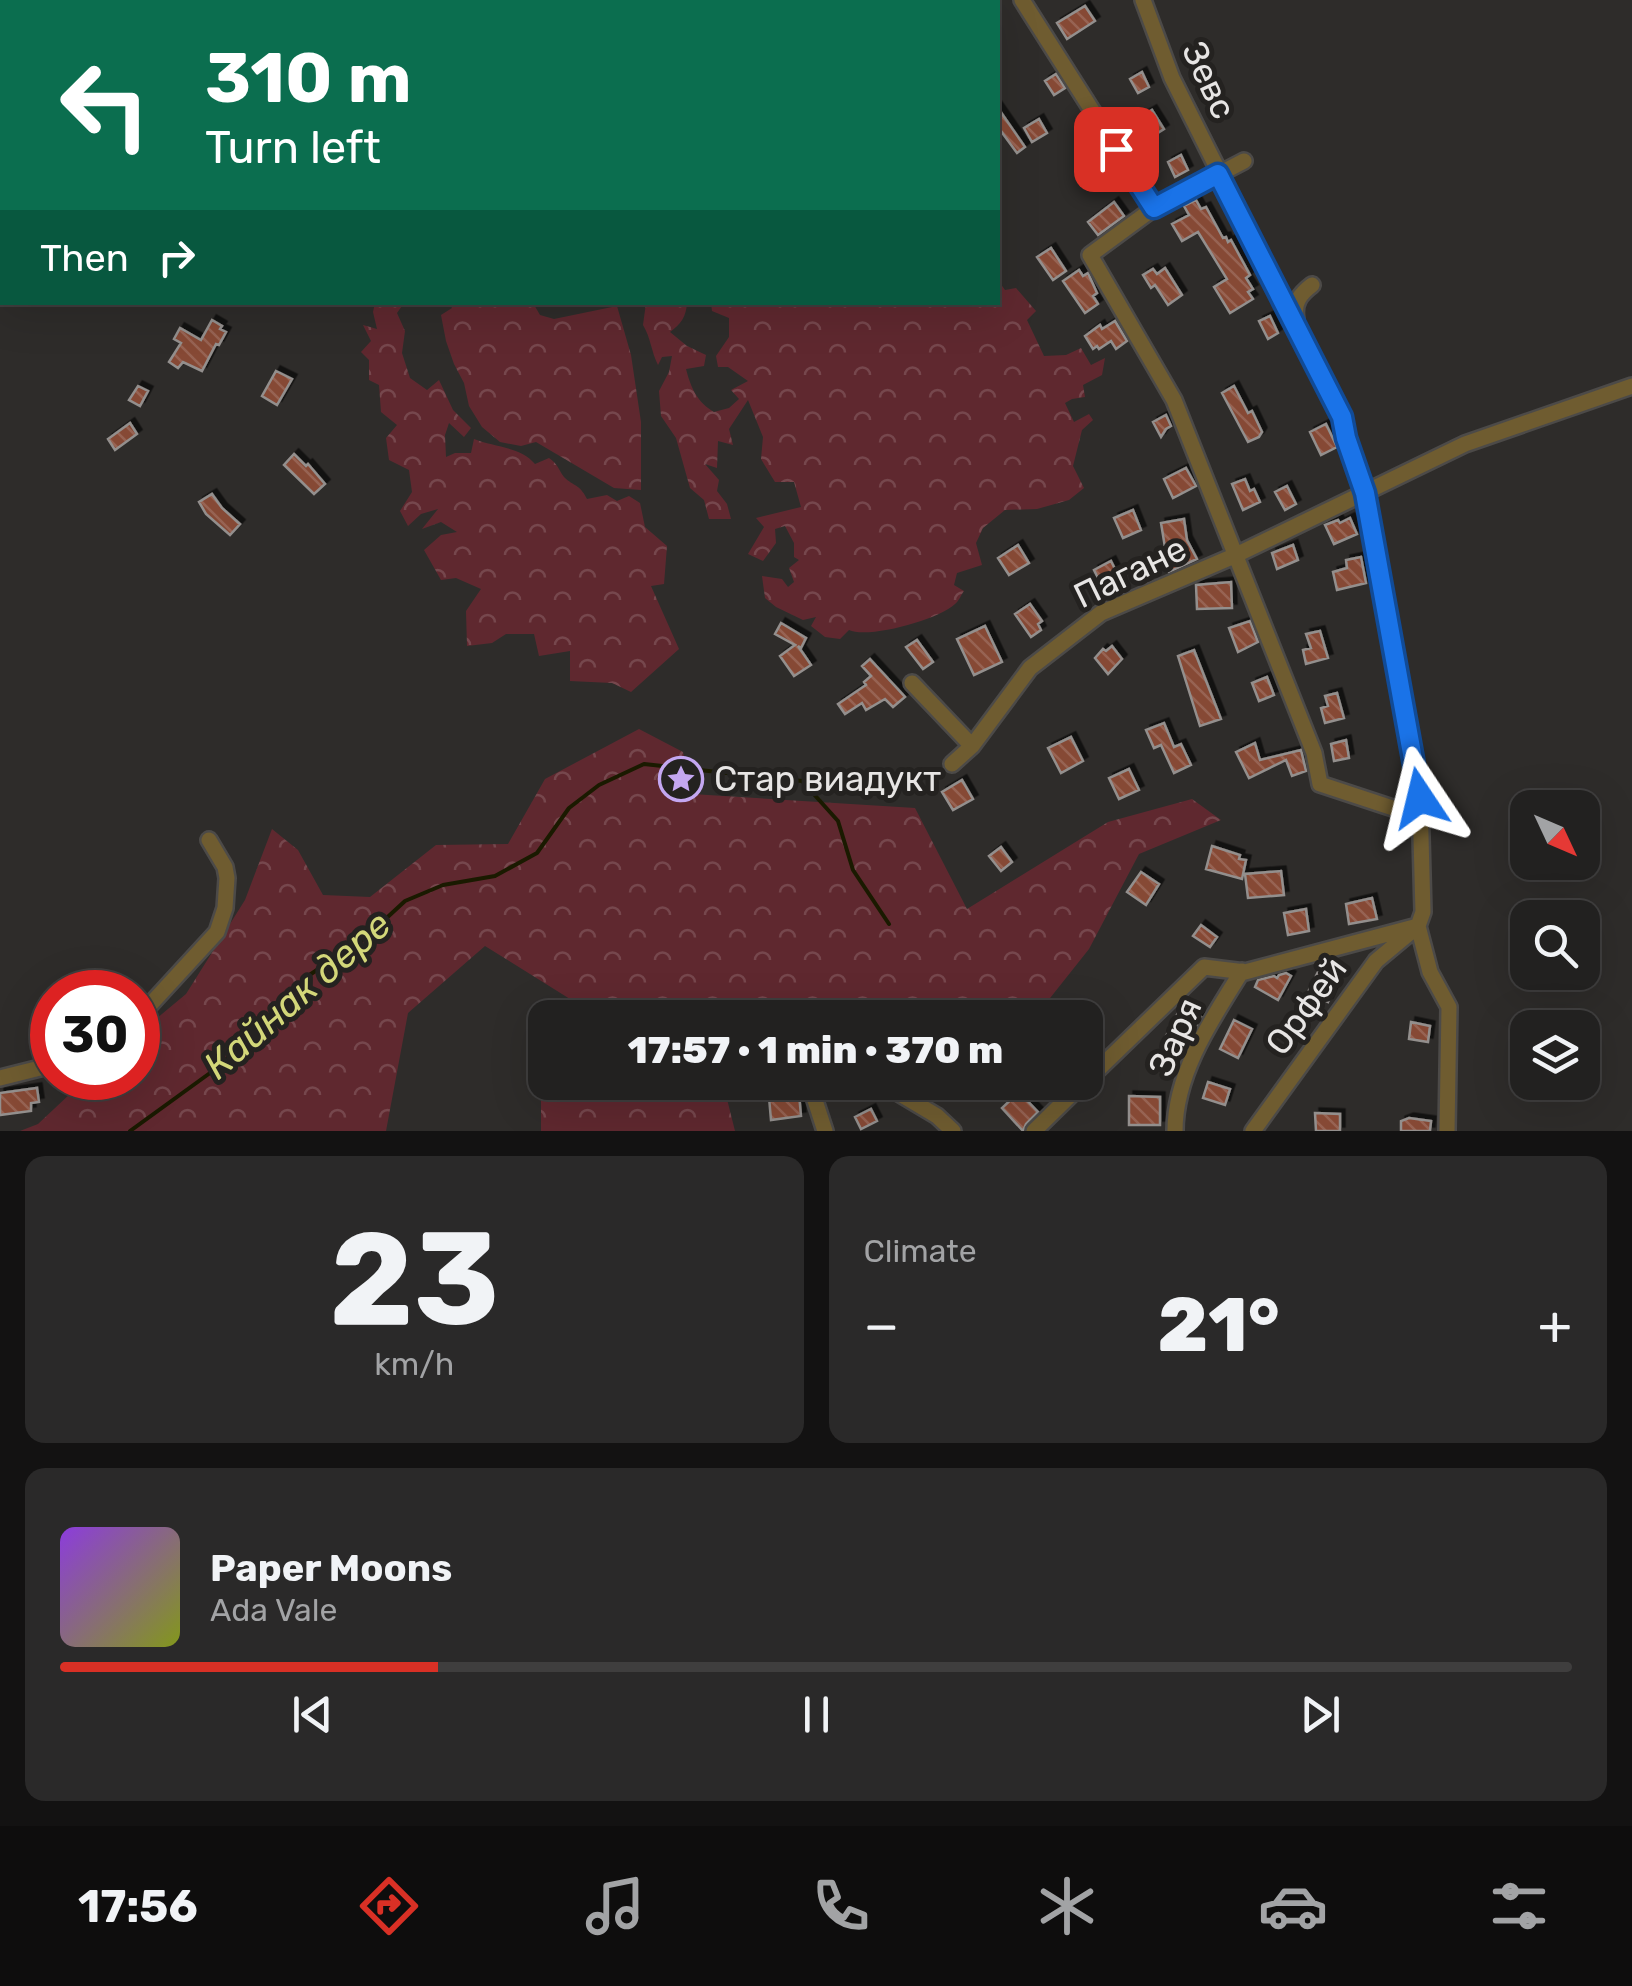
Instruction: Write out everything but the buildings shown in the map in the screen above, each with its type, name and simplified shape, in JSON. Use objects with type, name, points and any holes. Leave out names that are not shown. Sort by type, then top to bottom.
[{"type":"street","points":[[1022,0],[1154,208]]},
{"type":"street","name":"Зевс","points":[[1143,0],[1172,78],[1342,417],[1365,493],[1420,798],[1424,912],[1418,926]]},
{"type":"street","points":[[1244,161],[1154,208],[1090,256],[1174,400],[1314,754],[1320,784],[1420,817]]},
{"type":"street","points":[[1297,326],[1294,308],[1301,292],[1312,286]]},
{"type":"street","name":"Пагане","points":[[952,764],[972,746],[1030,668],[1101,613],[1234,556],[1465,444],[1632,386]]},
{"type":"street","points":[[912,683],[972,746]]},
{"type":"street","points":[[160,994],[217,932],[226,908],[225,867],[208,840]]},
{"type":"street","points":[[1418,926],[1430,972],[1450,1006],[1448,1131]]},
{"type":"street","name":"Заря","points":[[1103,1065],[1204,967],[1242,972],[1418,926]]},
{"type":"street","name":"Орфей","points":[[1253,1131],[1376,961],[1418,926]]},
{"type":"street","name":"Заря","points":[[1175,1131],[1184,1082],[1203,1034],[1242,972]]},
{"type":"street","points":[[0,1078],[30,1070]]},
{"type":"street","points":[[815,1100],[825,1131]]},
{"type":"street","points":[[910,1100],[953,1131]]},
{"type":"street","name":"Заря","points":[[1034,1131],[1066,1100]]},
{"type":"green space","points":[[1000,283],[1005,290],[1016,288],[1036,311],[1027,320],[1044,356],[1066,355],[1081,348],[1091,365],[1105,358],[1102,375],[1083,385],[1085,397],[1065,403],[1074,422],[1089,414],[1093,420],[1082,430],[1073,466],[1084,488],[1069,500],[1037,509],[1005,510],[983,528],[976,543],[982,565],[957,573],[954,585],[964,591],[946,610],[903,626],[871,632],[849,630],[840,639],[825,637],[811,626],[816,617],[803,620],[765,598],[762,576],[782,579],[788,587],[794,582],[789,568],[799,560],[794,557],[794,543],[785,526],[775,529],[776,543],[763,561],[748,554],[764,527],[756,518],[801,507],[794,482],[775,482],[761,459],[763,437],[748,400],[729,429],[733,445],[718,441],[717,468],[705,464],[719,480],[717,491],[727,504],[731,519],[709,519],[704,500],[690,488],[676,438],[661,416],[659,391],[672,356],[662,357],[658,365],[643,325],[646,305],[687,305],[682,320],[670,332],[706,355],[704,366],[686,369],[703,404],[714,412],[729,408],[739,399],[731,390],[748,381],[728,367],[718,367],[716,356],[729,337],[729,318],[712,311],[711,305],[1000,305]]},
{"type":"green space","points":[[375,305],[403,305],[397,313],[405,331],[402,353],[410,378],[427,390],[439,380],[453,410],[471,428],[464,437],[449,423],[446,457],[471,453],[474,439],[515,451],[535,464],[549,458],[587,499],[607,495],[617,501],[629,496],[640,503],[645,527],[667,546],[664,584],[651,586],[679,649],[631,692],[612,683],[570,681],[570,651],[539,656],[534,634],[506,634],[492,643],[467,646],[466,611],[481,589],[456,578],[441,580],[424,550],[441,535],[457,532],[441,522],[422,529],[438,509],[421,514],[408,526],[400,511],[412,492],[409,470],[389,460],[386,438],[397,425],[381,412],[379,385],[369,380],[369,360],[361,352],[371,341],[363,325],[377,329]]},
{"type":"green space","points":[[450,305],[534,305],[540,315],[554,319],[617,306],[631,355],[641,422],[641,490],[614,488],[536,442],[521,446],[500,442],[482,427],[469,406],[446,341],[441,315],[452,308]]},
{"type":"green space","points":[[639,729],[683,752],[692,794],[915,808],[967,909],[1108,822],[1192,799],[1221,820],[1139,854],[1089,949],[1048,1000],[572,1000],[485,946],[408,1013],[386,1131],[20,1131],[38,1124],[64,1100],[160,1100],[160,1016],[186,994],[245,900],[272,829],[298,850],[323,895],[370,897],[436,845],[508,844],[545,779]]},
{"type":"green space","points":[[541,1100],[727,1100],[735,1131],[541,1131]]},
{"type":"waterway","name":"Кайнак дере","points":[[130,1131],[221,1065],[308,976],[366,937],[405,901],[443,885],[495,876],[537,853],[569,808],[599,785],[644,764],[802,781],[838,821],[853,870],[889,924]]},
{"type":"place","name":"Стар виадукт","points":[[681,779]]},
{"type":"route","points":[[1116,149],[1154,208],[1218,174],[1342,417],[1365,493],[1420,798]]}]
